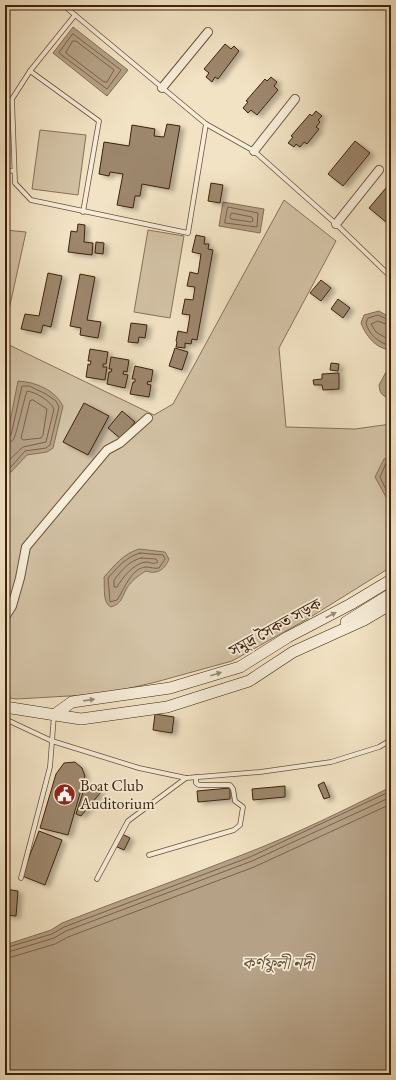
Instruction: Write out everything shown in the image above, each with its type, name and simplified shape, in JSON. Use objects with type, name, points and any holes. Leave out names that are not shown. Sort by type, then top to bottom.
[{"type":"main road","name":"সমুদ্র সৈকত সড়ক","points":[[54,715],[72,702],[170,688],[240,667],[288,637],[351,604],[391,580]]},
{"type":"main road","points":[[54,715],[169,699],[248,675],[299,644],[331,631],[391,594]]},
{"type":"main road","name":"সমুদ্র সৈকত সড়ক","points":[[5,707],[80,719],[167,707],[249,681],[293,652],[364,620],[391,604]]},
{"type":"street","points":[[162,88],[208,32]]},
{"type":"street","points":[[254,151],[295,99]]},
{"type":"street","points":[[336,224],[379,170]]},
{"type":"street","points":[[5,617],[12,606],[20,578],[26,547],[107,450],[120,444],[148,418]]},
{"type":"lane","points":[[63,5],[206,124],[254,151],[336,224],[391,277]]},
{"type":"lane","points":[[75,15],[30,71],[12,99],[15,183],[31,200],[83,212],[188,232],[206,124]]},
{"type":"lane","points":[[30,71],[99,121],[83,212]]},
{"type":"lane","points":[[5,170],[14,171]]},
{"type":"lane","points":[[21,878],[50,767],[54,715]]},
{"type":"lane","points":[[5,718],[52,741],[139,768],[186,778],[260,772],[331,762],[379,747],[391,740]]},
{"type":"lane","points":[[97,879],[128,821],[186,778]]},
{"type":"lane","points":[[149,856],[234,830],[240,825],[243,808],[235,801],[233,789],[230,785],[199,785],[196,783],[196,778]]},
{"type":"shaded area","points":[[40,130],[86,135],[78,195],[32,189]]},
{"type":"shaded area","points":[[284,200],[336,241],[279,348],[286,427],[355,429],[391,424],[391,567],[309,618],[232,661],[156,682],[104,694],[16,699],[5,697],[5,343],[154,415],[173,404]]},
{"type":"shaded area","points":[[5,230],[26,232],[5,328]]},
{"type":"shaded area","points":[[148,230],[184,236],[170,318],[134,312]]},
{"type":"water","points":[[73,27],[128,70],[107,96],[53,53]]},
{"type":"water","points":[[223,202],[264,209],[260,233],[219,226]]},
{"type":"water","points":[[379,311],[391,318],[391,350],[381,347],[372,341],[361,323],[364,315]]},
{"type":"water","points":[[391,370],[390,398],[382,394],[379,385],[386,372]]},
{"type":"water","points":[[18,381],[32,383],[50,391],[60,400],[63,406],[53,448],[47,452],[27,455],[11,472],[6,473],[6,442]]},
{"type":"water","points":[[391,457],[391,506],[375,477],[384,459]]},
{"type":"water","points":[[139,549],[165,552],[169,559],[165,566],[157,572],[146,571],[135,578],[129,585],[120,602],[111,607],[106,602],[104,594],[104,577],[124,557]]},
{"type":"water","name":"কর্ণফুলী নদী","points":[[391,787],[391,1075],[5,1075],[5,945],[51,930],[62,923],[265,846],[320,822]]},
{"type":"building","points":[[225,44],[231,49],[234,46],[239,51],[218,79],[215,77],[212,82],[206,77],[209,73],[204,69]]},
{"type":"building","points":[[271,77],[277,82],[274,86],[278,90],[257,115],[251,110],[248,113],[243,108],[248,102],[246,101],[265,79],[267,81]]},
{"type":"building","points":[[316,111],[322,116],[318,120],[320,122],[316,127],[319,129],[307,144],[304,142],[300,147],[296,144],[294,147],[288,143],[293,137],[291,136],[310,114],[312,116]]},
{"type":"building","points":[[167,124],[180,126],[169,189],[142,184],[140,196],[135,196],[133,208],[117,205],[123,174],[110,172],[109,176],[99,174],[104,142],[129,146],[132,125],[155,129],[154,136],[164,137]]},
{"type":"building","points":[[355,141],[370,153],[343,186],[328,174]]},
{"type":"building","points":[[391,182],[391,215],[386,222],[369,208]]},
{"type":"building","points":[[211,183],[223,185],[220,203],[208,201]]},
{"type":"building","points":[[78,224],[85,225],[84,242],[93,243],[92,255],[68,252],[71,231],[77,232]]},
{"type":"building","points":[[196,235],[205,237],[204,244],[209,244],[208,249],[213,250],[197,340],[192,339],[191,344],[185,343],[185,348],[176,347],[178,331],[187,333],[190,315],[182,314],[185,299],[193,300],[195,287],[187,286],[190,272],[198,274],[201,254],[192,252]]},
{"type":"building","points":[[96,242],[104,243],[103,254],[95,253]]},
{"type":"building","points":[[48,273],[62,276],[51,327],[43,325],[41,333],[21,329],[25,314],[39,316]]},
{"type":"building","points":[[80,274],[95,277],[87,320],[101,322],[98,338],[80,335],[81,328],[70,326]]},
{"type":"building","points":[[321,280],[331,288],[321,301],[310,293]]},
{"type":"building","points":[[338,299],[350,308],[343,318],[331,309]]},
{"type":"building","points":[[131,323],[147,325],[145,338],[139,337],[138,343],[128,342]]},
{"type":"building","points":[[175,348],[188,352],[182,370],[169,366]]},
{"type":"building","points":[[90,349],[108,352],[106,364],[103,364],[103,367],[107,367],[105,380],[86,377],[88,364],[90,365],[91,361],[88,361]]},
{"type":"building","points":[[111,357],[129,360],[127,372],[124,371],[123,374],[128,375],[125,388],[107,384],[109,372],[111,372],[112,369],[109,369]]},
{"type":"building","points":[[331,363],[339,364],[338,371],[330,370]]},
{"type":"building","points":[[135,366],[153,370],[151,382],[148,381],[147,384],[151,385],[149,397],[130,394],[133,382],[135,382],[135,379],[132,379]]},
{"type":"building","points":[[339,373],[339,389],[323,390],[322,385],[314,385],[313,380],[322,379],[322,374]]},
{"type":"building","points":[[84,403],[109,416],[88,455],[63,442]]},
{"type":"building","points":[[122,411],[135,422],[121,439],[108,428]]},
{"type":"building","points":[[155,714],[174,717],[172,733],[153,730]]},
{"type":"building","points":[[75,762],[82,768],[85,776],[68,835],[40,828],[56,774],[64,763]]},
{"type":"building","points":[[324,782],[330,797],[324,799],[318,785]]},
{"type":"building","points":[[85,786],[101,792],[81,816],[76,814]]},
{"type":"building","points":[[285,786],[285,797],[253,800],[252,789]]},
{"type":"building","points":[[230,788],[230,799],[198,802],[197,791]]},
{"type":"building","points":[[39,831],[62,840],[45,885],[22,876]]},
{"type":"building","points":[[122,834],[130,838],[124,850],[115,846]]},
{"type":"building","points":[[5,889],[18,891],[16,916],[5,915]]},
{"type":"place","name":"Boat Club Auditorium","points":[[65,794]]}]
